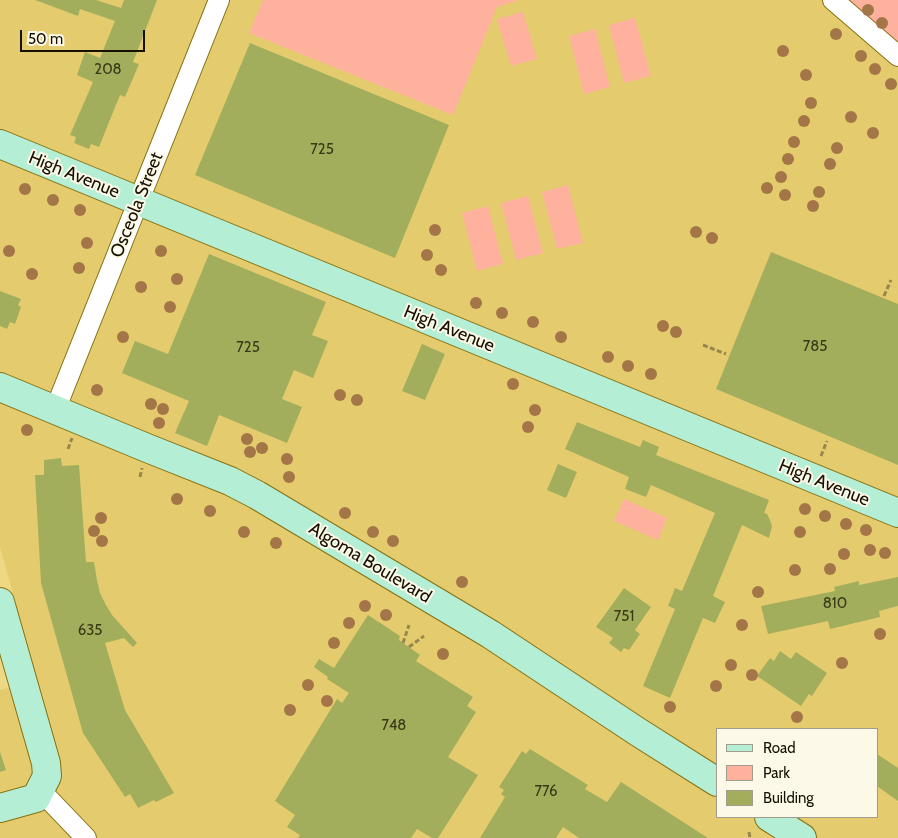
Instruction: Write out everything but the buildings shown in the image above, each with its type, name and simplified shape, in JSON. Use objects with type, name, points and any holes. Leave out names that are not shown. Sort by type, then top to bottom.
[{"type":"main road","name":"High Avenue","points":[[0,144],[898,513]]},
{"type":"main road","name":"Algoma Boulevard","points":[[0,387],[230,481],[257,495],[490,634],[716,781]]},
{"type":"main road","points":[[0,602],[46,763],[43,783],[36,798],[0,808]]},
{"type":"main road","points":[[759,824],[802,838]]},
{"type":"street","name":"Osceola Street","points":[[56,410],[219,0]]},
{"type":"street","points":[[833,0],[898,56]]},
{"type":"street","points":[[43,783],[86,838]]},
{"type":"path","points":[[884,296],[891,280]]},
{"type":"path","points":[[704,345],[726,354]]},
{"type":"path","points":[[68,449],[72,435]]},
{"type":"path","points":[[820,456],[827,441]]},
{"type":"path","points":[[403,643],[409,625]]},
{"type":"path","points":[[409,647],[424,636]]},
{"type":"path","points":[[750,838],[759,824]]},
{"type":"shaded area","points":[[0,0],[898,0],[898,838],[0,838],[0,690],[37,679],[0,547]]},
{"type":"green space","points":[[263,0],[519,0],[497,7],[453,115],[249,33]]},
{"type":"green space","points":[[833,0],[898,0],[898,56]]},
{"type":"green space","points":[[523,12],[537,59],[511,66],[497,19]]},
{"type":"green space","points":[[635,18],[651,76],[624,83],[609,25]]},
{"type":"green space","points":[[595,29],[610,87],[584,94],[569,36]]},
{"type":"green space","points":[[568,185],[583,243],[557,249],[542,192]]},
{"type":"green space","points":[[528,196],[543,253],[516,260],[501,203]]},
{"type":"green space","points":[[488,206],[503,264],[477,271],[462,213]]},
{"type":"green space","points":[[624,499],[667,518],[658,540],[614,521]]}]
